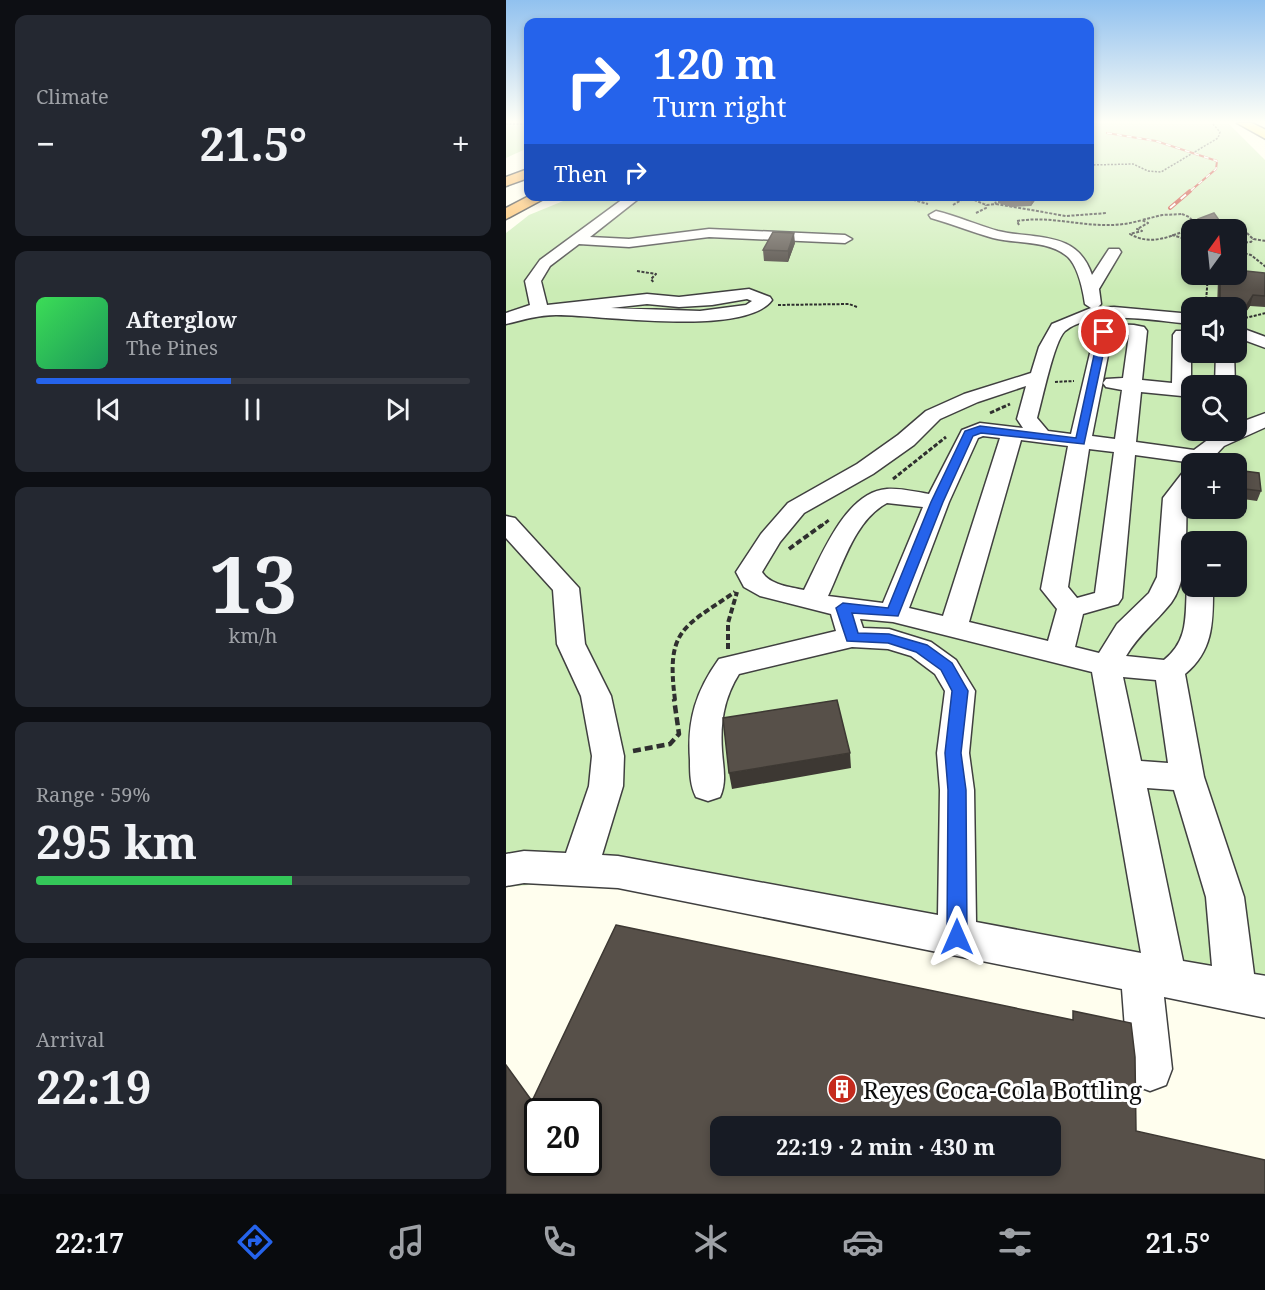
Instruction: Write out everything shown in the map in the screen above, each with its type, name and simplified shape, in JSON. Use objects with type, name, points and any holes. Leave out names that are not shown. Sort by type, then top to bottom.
[{"type":"highway","points":[[506,214],[532,201]]},
{"type":"street","points":[[506,319],[539,307],[533,281],[545,263],[629,201]]},
{"type":"street","points":[[936,215],[1008,237],[1050,244],[1065,249],[1075,256],[1086,284],[1091,289]]},
{"type":"street","points":[[577,240],[629,243],[709,233],[751,240],[845,239]]},
{"type":"street","points":[[560,252],[628,253]]},
{"type":"street","points":[[1092,313],[1091,289],[1114,252]]},
{"type":"street","points":[[530,311],[557,309],[685,316],[734,314],[762,305]]},
{"type":"street","points":[[1041,436],[1027,419],[1048,347],[1058,328],[1092,313],[1114,312],[1181,318]]},
{"type":"street","points":[[1071,608],[1054,589],[1080,441],[1104,332],[1115,329],[1181,335]]},
{"type":"street","points":[[1071,608],[1108,598],[1138,331]]},
{"type":"street","points":[[1247,335],[1265,343]]},
{"type":"street","points":[[1040,376],[971,398],[933,415],[906,440],[865,469],[796,508],[770,539],[749,572],[753,580],[769,590],[843,608],[893,613],[1106,664],[1170,672],[1188,659],[1197,640],[1199,597]]},
{"type":"street","points":[[1094,382],[1181,390]]},
{"type":"street","points":[[1206,453],[1218,440],[1265,419]]},
{"type":"street","points":[[893,613],[937,502],[969,434],[980,429],[1041,436],[1124,447],[1181,461]]},
{"type":"street","points":[[953,627],[1012,433]]},
{"type":"street","points":[[1150,1069],[1154,976],[1129,774],[1106,664],[1127,631],[1161,597],[1170,577],[1175,498],[1181,488]]},
{"type":"street","points":[[812,601],[855,518],[869,502],[883,496],[937,502]]},
{"type":"street","points":[[506,523],[566,588],[571,644],[596,696],[608,756],[606,786],[579,869]]},
{"type":"street","points":[[1174,534],[1181,543]]},
{"type":"street","points":[[843,608],[852,637]]},
{"type":"street","points":[[1059,652],[1071,608]]},
{"type":"street","points":[[708,788],[704,722],[716,684],[729,666],[852,637],[889,639],[921,649],[946,667],[960,691],[953,753],[957,790],[957,937]]},
{"type":"street","points":[[506,870],[524,867],[618,872],[1250,994],[1225,897],[1187,777],[1170,672]]},
{"type":"street","points":[[1129,774],[1187,777]]},
{"type":"path","points":[[977,201],[986,205],[996,204],[1069,216],[1107,213]]},
{"type":"path","points":[[972,215],[986,208],[986,205]]},
{"type":"path","points":[[1023,228],[1017,221],[1041,220],[1100,228],[1113,227],[1161,214],[1194,219],[1195,227],[1154,242],[1135,238],[1130,234],[1142,231],[1137,229],[1148,223],[1142,220]]},
{"type":"path","points":[[1247,233],[1253,239],[1265,241]]},
{"type":"path","points":[[1172,235],[1181,238]]},
{"type":"path","points":[[1247,242],[1253,239]]},
{"type":"path","points":[[1247,254],[1265,261]]},
{"type":"path","points":[[1258,259],[1265,267]]},
{"type":"path","points":[[762,305],[849,304],[857,307]]},
{"type":"path","points":[[1247,318],[1265,313]]},
{"type":"path","points":[[608,756],[670,744],[680,734],[672,658],[676,638],[694,621],[736,592]]},
{"type":"green space","points":[[1094,179],[1265,179],[1265,997],[638,876],[506,887],[506,233],[529,215],[563,201],[1094,201]]},
{"type":"building","points":[[1214,213],[1218,219],[1198,219]]},
{"type":"building","points":[[773,232],[794,233],[788,251],[763,250]]},
{"type":"building","points":[[1247,271],[1265,273],[1265,296],[1253,295],[1247,304],[1247,297],[1220,297],[1220,285],[1247,285]]},
{"type":"building","points":[[1247,471],[1259,473],[1261,491],[1247,489]]},
{"type":"building","points":[[837,700],[850,753],[729,773],[723,718]]},
{"type":"building","name":"Reyes Coca-Cola Bottling","points":[[616,925],[1073,1020],[1073,1011],[1131,1023],[1135,1057],[1136,1131],[1265,1160],[1265,1194],[506,1194],[506,1065],[530,1098],[524,1098],[524,1176],[602,1176],[602,1098],[533,1098]]},
{"type":"railway","points":[[1188,193],[1205,179]]},
{"type":"railway","points":[[1170,208],[1190,191]]},
{"type":"place","name":"Reyes Coca-Cola Bottling","points":[[842,1089]]},
{"type":"route","points":[[957,937],[957,790],[953,753],[960,691],[946,667],[921,649],[889,639],[852,637],[843,608],[893,613],[937,502],[969,434],[980,429],[1080,441],[1104,332]]}]
